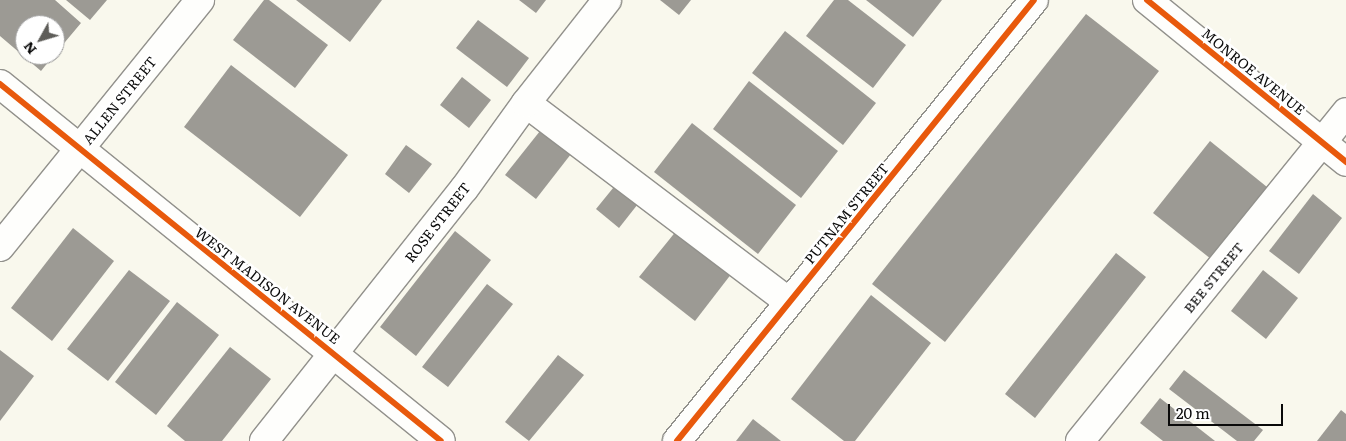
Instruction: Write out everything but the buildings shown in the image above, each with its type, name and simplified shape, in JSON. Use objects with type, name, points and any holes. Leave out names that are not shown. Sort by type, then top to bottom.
[{"type":"street","name":"ALLEN STREET","points":[[0,247],[200,0]]},
{"type":"street","name":"ROSE STREET","points":[[264,441],[464,189],[526,102],[607,0]]},
{"type":"street","name":"PUTNAM STREET","points":[[677,441],[1034,0]]},
{"type":"street","name":"MONROE AVENUE","points":[[1147,0],[1346,162]]},
{"type":"street","name":"WEST MADISON AVENUE","points":[[0,84],[79,150],[334,352],[440,441]]},
{"type":"street","points":[[526,102],[789,302]]},
{"type":"street","name":"BEE STREET","points":[[1080,441],[1346,112]]},
{"type":"cycle path","points":[[677,441],[1034,0]]},
{"type":"cycle path","points":[[1147,0],[1346,162]]},
{"type":"cycle path","points":[[0,84],[441,441]]}]
